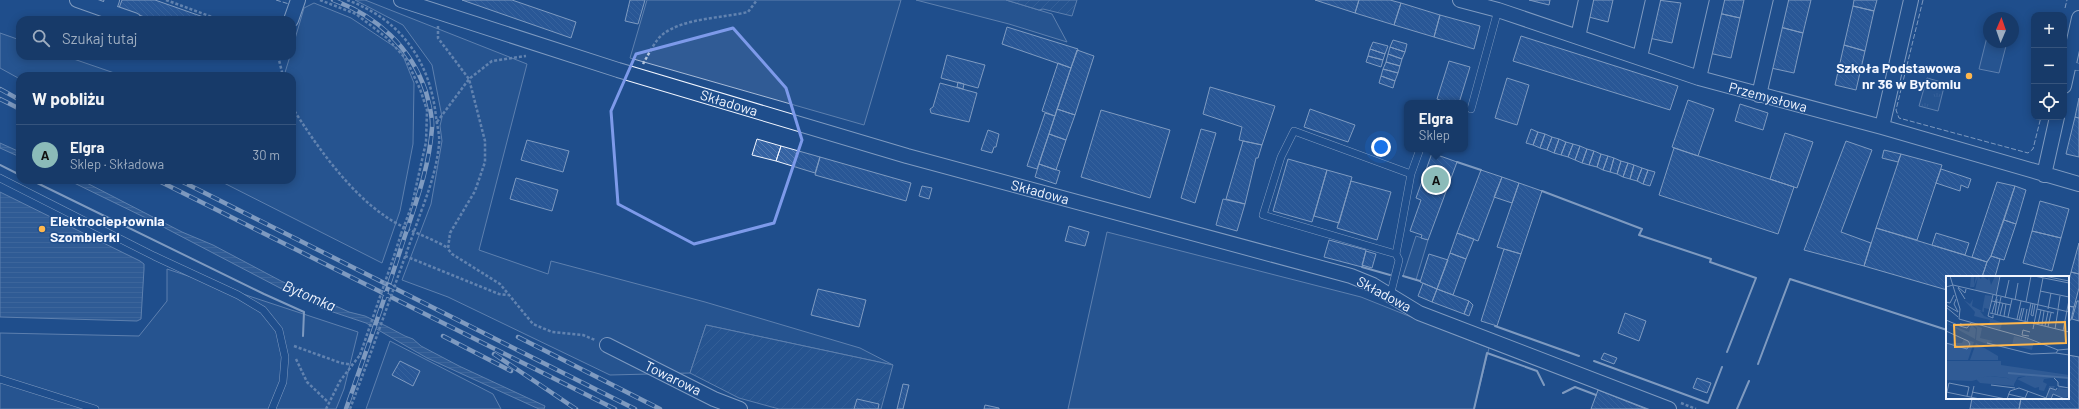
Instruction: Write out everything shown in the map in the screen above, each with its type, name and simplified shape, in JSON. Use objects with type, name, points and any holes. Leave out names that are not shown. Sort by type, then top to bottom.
[{"type":"street","points":[[77,0],[110,5],[128,16]]},
{"type":"street","points":[[292,16],[298,0]]},
{"type":"street","name":"Składowa","points":[[401,0],[618,70],[906,156],[1336,272],[1374,285],[1419,313],[1669,409]]},
{"type":"street","name":"Przemysłowa","points":[[1460,0],[1499,5],[1578,37],[1699,78],[1882,127],[2079,184]]},
{"type":"street","points":[[1578,37],[1586,0]]},
{"type":"street","points":[[1640,57],[1653,0]]},
{"type":"street","points":[[1699,78],[1717,0]]},
{"type":"street","points":[[1759,95],[1781,0]]},
{"type":"street","points":[[1882,127],[1911,0]]},
{"type":"street","points":[[2065,84],[2074,66],[2079,18]]},
{"type":"street","points":[[2044,175],[2056,120]]},
{"type":"street","name":"Towarowa","points":[[607,345],[714,399],[740,409]]},
{"type":"lane","points":[[1471,109],[1499,5]]},
{"type":"lane","points":[[1396,254],[1263,216],[1281,157],[1294,131],[1412,174]]},
{"type":"lane","points":[[1390,296],[1399,260],[1396,254],[1412,174],[1419,152]]},
{"type":"lane","points":[[0,178],[256,305],[270,318],[282,340],[285,357],[283,382],[272,409]]},
{"type":"lane","points":[[0,379],[95,409]]},
{"type":"path","points":[[166,0],[209,16]]},
{"type":"path","points":[[320,0],[356,14],[387,38],[406,59],[420,89],[427,110],[426,142],[412,205],[360,355],[340,381],[326,409]]},
{"type":"path","points":[[347,0],[383,18],[400,32],[425,71],[433,96],[439,143],[429,191],[350,409]]},
{"type":"path","points":[[642,67],[661,35],[675,27],[704,19],[748,12],[757,0]]},
{"type":"path","points":[[438,13],[438,38],[469,79],[485,142],[485,162],[475,191],[450,233],[448,249]]},
{"type":"path","points":[[437,123],[469,79],[492,61],[529,56]]},
{"type":"path","points":[[279,60],[282,72]]},
{"type":"path","points":[[296,113],[339,173],[366,202],[399,225],[424,235],[448,249],[452,254],[500,284],[533,324],[552,332],[583,335],[607,345]]},
{"type":"path","points":[[405,256],[499,294],[508,295]]},
{"type":"path","points":[[282,340],[341,363],[353,365]]},
{"type":"path","points":[[282,340],[297,361],[307,382],[328,403]]},
{"type":"highlighted area","points":[[733,28],[786,88],[802,140],[774,223],[694,244],[618,204],[611,111],[636,54]]},
{"type":"shaded area","points":[[355,0],[365,0],[527,64],[479,250],[548,274],[551,261],[705,302],[860,348],[893,365],[706,325],[690,373],[610,375],[448,297],[402,280],[431,204],[442,141],[440,126],[442,117],[432,65],[403,25]]},
{"type":"shaded area","points":[[647,0],[901,0],[864,125],[630,58]]},
{"type":"shaded area","points":[[916,0],[1006,0],[1052,14],[1067,42],[1009,24]]},
{"type":"shaded area","points":[[314,3],[351,18],[401,51],[414,83],[413,144],[400,211],[382,263],[226,184],[296,184],[296,72],[285,72],[289,60],[296,60],[296,35],[304,8]]},
{"type":"shaded area","points":[[0,33],[16,39],[16,60],[77,60],[111,72],[16,72],[16,77],[0,68]]},
{"type":"shaded area","points":[[1984,48],[2005,48],[1999,73],[1979,69]]},
{"type":"shaded area","points":[[1107,232],[1361,297],[1489,348],[1474,409],[1068,409]]},
{"type":"shaded area","points":[[1416,236],[1428,240],[1416,280],[1403,276]]},
{"type":"shaded area","points":[[167,269],[358,332],[344,389],[336,409],[0,409],[0,333],[139,336],[167,301]]},
{"type":"shaded area","points":[[390,341],[493,394],[501,409],[366,409]]},
{"type":"green space","points":[[1006,0],[1077,0],[1072,16],[1043,9],[1039,10]]},
{"type":"green space","points":[[1927,78],[1945,83],[1938,111],[1919,106]]},
{"type":"green space","points":[[706,325],[893,365],[881,409],[779,409],[739,398],[690,373]]},
{"type":"water","points":[[0,143],[16,150],[16,155],[0,148]]},
{"type":"water","name":"Bytomka","points":[[76,184],[89,184],[182,232],[213,245],[281,281],[349,312],[365,316],[386,326],[413,339],[421,346],[459,366],[545,406],[544,409],[539,409],[427,358],[366,323],[321,308],[309,300],[280,288],[148,219]]},
{"type":"water","name":"Elektrociepłownia Szombierki","points":[[0,192],[144,264],[141,319],[137,321],[0,317]]},
{"type":"building","points":[[122,0],[155,0],[201,16],[142,16],[119,8]]},
{"type":"building","points":[[462,0],[512,0],[576,22],[571,38]]},
{"type":"building","points":[[630,0],[645,0],[638,24],[625,21]]},
{"type":"building","points":[[1315,0],[1359,0],[1355,13]]},
{"type":"building","points":[[1359,0],[1390,0],[1401,3],[1394,25],[1355,13]]},
{"type":"building","points":[[1529,0],[1550,0],[1549,5]]},
{"type":"building","points":[[1593,0],[1613,0],[1608,22],[1589,17]]},
{"type":"building","points":[[1658,0],[1681,3],[1672,43],[1649,38]]},
{"type":"building","points":[[1721,0],[1744,0],[1740,18],[1718,13]]},
{"type":"building","points":[[1787,0],[1811,0],[1803,33],[1780,27]]},
{"type":"building","points":[[1854,0],[1877,0],[1874,11],[1853,6]]},
{"type":"building","points":[[1401,3],[1440,15],[1434,37],[1394,25]]},
{"type":"building","points":[[1853,6],[1874,11],[1865,51],[1844,45]]},
{"type":"building","points":[[1718,13],[1740,18],[1731,58],[1709,53]]},
{"type":"building","points":[[1440,15],[1480,26],[1474,49],[1434,37]]},
{"type":"building","points":[[1007,27],[1078,49],[1071,68],[1002,44]]},
{"type":"building","points":[[1780,27],[1803,33],[1794,73],[1771,68]]},
{"type":"building","points":[[1521,36],[1678,86],[1670,110],[1513,61]]},
{"type":"building","points":[[1393,40],[1407,44],[1405,52],[1390,47]]},
{"type":"building","points":[[1373,42],[1388,46],[1385,54],[1370,49]]},
{"type":"building","points":[[1844,45],[1865,51],[1856,90],[1835,85]]},
{"type":"building","points":[[1390,47],[1405,52],[1402,59],[1388,54]]},
{"type":"building","points":[[1370,49],[1385,54],[1383,60],[1368,56]]},
{"type":"building","points":[[1077,50],[1094,56],[1075,115],[1057,109]]},
{"type":"building","points":[[1388,54],[1402,59],[1400,66],[1386,62]]},
{"type":"building","points":[[947,55],[985,65],[978,88],[941,78]]},
{"type":"building","points":[[1368,56],[1383,60],[1381,67],[1366,62]]},
{"type":"building","points":[[1449,61],[1470,67],[1460,100],[1437,99]]},
{"type":"building","points":[[1386,62],[1400,66],[1398,73],[1383,69]]},
{"type":"building","points":[[1058,63],[1071,68],[1055,116],[1042,111]]},
{"type":"building","points":[[1383,69],[1398,73],[1395,81],[1381,76]]},
{"type":"building","points":[[1381,76],[1395,81],[1393,88],[1379,83]]},
{"type":"building","points":[[1507,78],[1529,85],[1517,125],[1495,118]]},
{"type":"building","points":[[958,82],[964,84],[963,89],[957,87]]},
{"type":"building","points":[[940,83],[977,93],[969,122],[931,113],[930,109],[933,107]]},
{"type":"building","points":[[1210,87],[1275,106],[1262,145],[1239,140],[1242,127],[1203,114]]},
{"type":"building","points":[[2079,98],[2079,118],[2075,117]]},
{"type":"building","points":[[1688,100],[1714,109],[1698,156],[1672,147]]},
{"type":"building","points":[[1740,104],[1768,113],[1763,130],[1735,121]]},
{"type":"building","points":[[1057,109],[1075,115],[1066,140],[1049,134]]},
{"type":"building","points":[[1310,109],[1355,125],[1348,142],[1304,127]]},
{"type":"building","points":[[1101,110],[1170,130],[1150,198],[1081,177]]},
{"type":"building","points":[[1045,113],[1055,116],[1037,169],[1027,166]]},
{"type":"building","points":[[2075,117],[2079,118],[2079,157],[2066,154]]},
{"type":"building","points":[[1201,129],[1216,133],[1195,203],[1181,198]]},
{"type":"building","points":[[1531,129],[1538,132],[1533,145],[1526,143]]},
{"type":"building","points":[[988,130],[999,134],[996,147],[994,147],[992,153],[981,150]]},
{"type":"building","points":[[1538,132],[1545,134],[1540,148],[1533,145]]},
{"type":"building","points":[[1785,133],[1813,142],[1797,188],[1770,179]]},
{"type":"building","points":[[1049,134],[1066,140],[1056,170],[1039,164]]},
{"type":"building","points":[[1545,134],[1552,137],[1547,150],[1540,148]]},
{"type":"building","points":[[1552,137],[1559,139],[1554,153],[1547,150]]},
{"type":"building","points":[[757,139],[781,146],[776,161],[752,155]]},
{"type":"building","points":[[1559,139],[1566,142],[1561,155],[1554,153]]},
{"type":"building","points":[[527,140],[569,151],[563,172],[521,160]]},
{"type":"building","points":[[1243,141],[1262,145],[1258,158],[1256,158],[1245,204],[1226,199]]},
{"type":"building","points":[[1846,141],[1872,150],[1841,232],[1871,243],[1864,266],[1804,250]]},
{"type":"building","points":[[1566,142],[1573,144],[1568,157],[1561,155]]},
{"type":"building","points":[[1573,144],[1580,146],[1575,160],[1568,157]]},
{"type":"building","points":[[781,146],[820,157],[815,173],[776,161]]},
{"type":"building","points":[[1580,146],[1587,149],[1582,163],[1575,160]]},
{"type":"building","points":[[1674,148],[1794,187],[1778,234],[1659,195]]},
{"type":"building","points":[[1587,149],[1594,151],[1589,165],[1582,163]]},
{"type":"building","points":[[1884,150],[1901,154],[1898,162],[1882,158]]},
{"type":"building","points":[[1594,151],[1601,154],[1597,167],[1589,165]]},
{"type":"building","points":[[1432,153],[1457,162],[1428,240],[1421,238],[1422,235],[1410,231],[1421,200],[1416,198]]},
{"type":"building","points":[[1601,154],[1608,156],[1603,170],[1597,167]]},
{"type":"building","points":[[1901,154],[1942,165],[1917,240],[1876,228]]},
{"type":"building","points":[[1608,156],[1614,158],[1610,172],[1603,170]]},
{"type":"building","points":[[820,157],[911,183],[906,201],[815,175]]},
{"type":"building","points":[[1614,158],[1621,161],[1617,174],[1610,172]]},
{"type":"building","points":[[1288,159],[1327,170],[1312,222],[1273,211]]},
{"type":"building","points":[[1621,161],[1628,163],[1623,177],[1617,174]]},
{"type":"building","points":[[1628,163],[1634,165],[1630,179],[1623,177]]},
{"type":"building","points":[[1039,164],[1060,171],[1056,184],[1035,177]]},
{"type":"building","points":[[1634,165],[1642,168],[1637,181],[1630,179]]},
{"type":"building","points":[[1642,168],[1648,170],[1643,184],[1637,181]]},
{"type":"building","points":[[1941,169],[1971,179],[1968,188],[1961,185],[1960,191],[1936,183]]},
{"type":"building","points":[[1327,170],[1352,177],[1339,223],[1314,216]]},
{"type":"building","points":[[1481,170],[1502,177],[1478,241],[1457,233]]},
{"type":"building","points":[[1648,170],[1655,172],[1650,186],[1643,184]]},
{"type":"building","points":[[1502,177],[1519,183],[1512,203],[1494,197]]},
{"type":"building","points":[[516,178],[558,190],[552,211],[510,199]]},
{"type":"building","points":[[1351,181],[1391,192],[1377,240],[1337,228]]},
{"type":"building","points":[[1997,182],[2015,186],[1991,256],[1987,262],[1972,257]]},
{"type":"building","points":[[1519,183],[1542,191],[1521,254],[1497,247]]},
{"type":"building","points":[[922,186],[932,188],[929,199],[919,196]]},
{"type":"building","points":[[2015,186],[2026,190],[2016,224],[2004,220]]},
{"type":"building","points":[[1223,199],[1245,204],[1237,231],[1216,225]]},
{"type":"building","points":[[2040,201],[2069,209],[2061,238],[2032,231]]},
{"type":"building","points":[[2004,220],[2016,224],[2004,260],[1991,256]]},
{"type":"building","points":[[1069,226],[1089,232],[1085,246],[1065,241]]},
{"type":"building","points":[[1876,228],[1987,262],[1982,276],[1946,276],[1946,290],[1864,266]]},
{"type":"building","points":[[2032,231],[2061,238],[2052,271],[2023,263]]},
{"type":"building","points":[[1457,233],[1474,239],[1466,259],[1450,253]]},
{"type":"building","points":[[1936,233],[1969,243],[1965,255],[1932,245]]},
{"type":"building","points":[[1329,240],[1366,250],[1362,267],[1324,257]]},
{"type":"building","points":[[2079,243],[2079,274],[2071,272]]},
{"type":"building","points":[[1504,249],[1521,254],[1497,326],[1481,321]]},
{"type":"building","points":[[1366,251],[1376,254],[1372,268],[1362,265]]},
{"type":"building","points":[[1450,253],[1466,259],[1453,295],[1437,289]]},
{"type":"building","points":[[1429,254],[1448,260],[1437,289],[1420,282]]},
{"type":"building","points":[[1991,256],[2000,259],[1995,276],[1982,276],[1987,262]]},
{"type":"building","points":[[2071,272],[2079,274],[2079,288],[2074,307],[2069,306],[2069,280]]},
{"type":"building","points":[[1423,283],[1437,289],[1432,302],[1418,296]]},
{"type":"building","points":[[818,289],[866,300],[859,327],[811,315]]},
{"type":"building","points":[[1437,289],[1469,301],[1464,314],[1432,302]]},
{"type":"building","points":[[1469,301],[1473,305],[1469,316],[1464,314]]},
{"type":"building","points":[[2077,301],[2079,301],[2079,321],[2072,319]]},
{"type":"building","points":[[2069,306],[2074,307],[2071,320],[2069,320]]},
{"type":"building","points":[[1625,313],[1646,321],[1639,341],[1618,333]]},
{"type":"building","points":[[1604,353],[1617,358],[1614,364],[1601,359]]},
{"type":"building","points":[[2069,355],[2079,357],[2079,409],[2019,409],[2021,399],[2069,399]]},
{"type":"building","points":[[400,361],[420,371],[413,386],[392,375]]},
{"type":"building","points":[[1697,378],[1711,383],[1707,393],[1693,388]]},
{"type":"building","points":[[903,384],[909,385],[903,409],[897,409]]},
{"type":"building","points":[[1598,390],[1646,409],[1591,409]]},
{"type":"building","points":[[857,399],[879,404],[878,409],[854,409]]},
{"type":"building","points":[[1972,399],[2021,399],[2019,409],[1970,409]]},
{"type":"building","points":[[985,405],[999,408],[999,409],[984,409]]},
{"type":"railway","points":[[333,0],[349,7],[378,24],[402,47],[420,76],[426,92],[432,119],[428,160],[420,190],[346,409]]},
{"type":"railway","points":[[0,89],[16,98]]},
{"type":"railway","points":[[0,99],[16,107]]},
{"type":"railway","points":[[165,184],[615,409]]},
{"type":"railway","points":[[187,184],[635,409]]},
{"type":"railway","points":[[443,336],[511,371]]},
{"type":"railway","points":[[518,337],[660,409]]},
{"type":"railway","points":[[494,354],[576,409]]},
{"type":"fence","points":[[276,0],[289,4]]},
{"type":"fence","points":[[1923,0],[1896,110],[1899,118],[2028,153],[2033,149],[2040,120]]},
{"type":"fence","points":[[2065,8],[2067,0]]},
{"type":"wall","points":[[1457,162],[1481,170]]},
{"type":"wall","points":[[0,165],[16,173]]},
{"type":"wall","points":[[39,184],[264,294],[304,312],[303,336]]},
{"type":"wall","points":[[1542,191],[1642,229],[1639,235],[1711,259],[1710,262],[1756,278],[1727,352]]},
{"type":"wall","points":[[1362,267],[1390,275]]},
{"type":"wall","points":[[1403,276],[1420,281]]},
{"type":"wall","points":[[1758,364],[1790,279],[1946,330]]},
{"type":"wall","points":[[1495,326],[1579,356]]},
{"type":"wall","points":[[1474,409],[1487,353],[1537,371],[1544,385]]},
{"type":"wall","points":[[1594,361],[1708,403],[1722,367]]},
{"type":"wall","points":[[1737,409],[1749,381]]},
{"type":"wall","points":[[1563,393],[1575,387],[1596,395]]},
{"type":"place","name":"Szkoła Podstawowa nr 36 w Bytomiu","points":[[1969,76]]},
{"type":"place","name":"Elgra","points":[[1436,180]]},
{"type":"place","name":"Elektrociepłownia Szombierki","points":[[42,229]]}]
